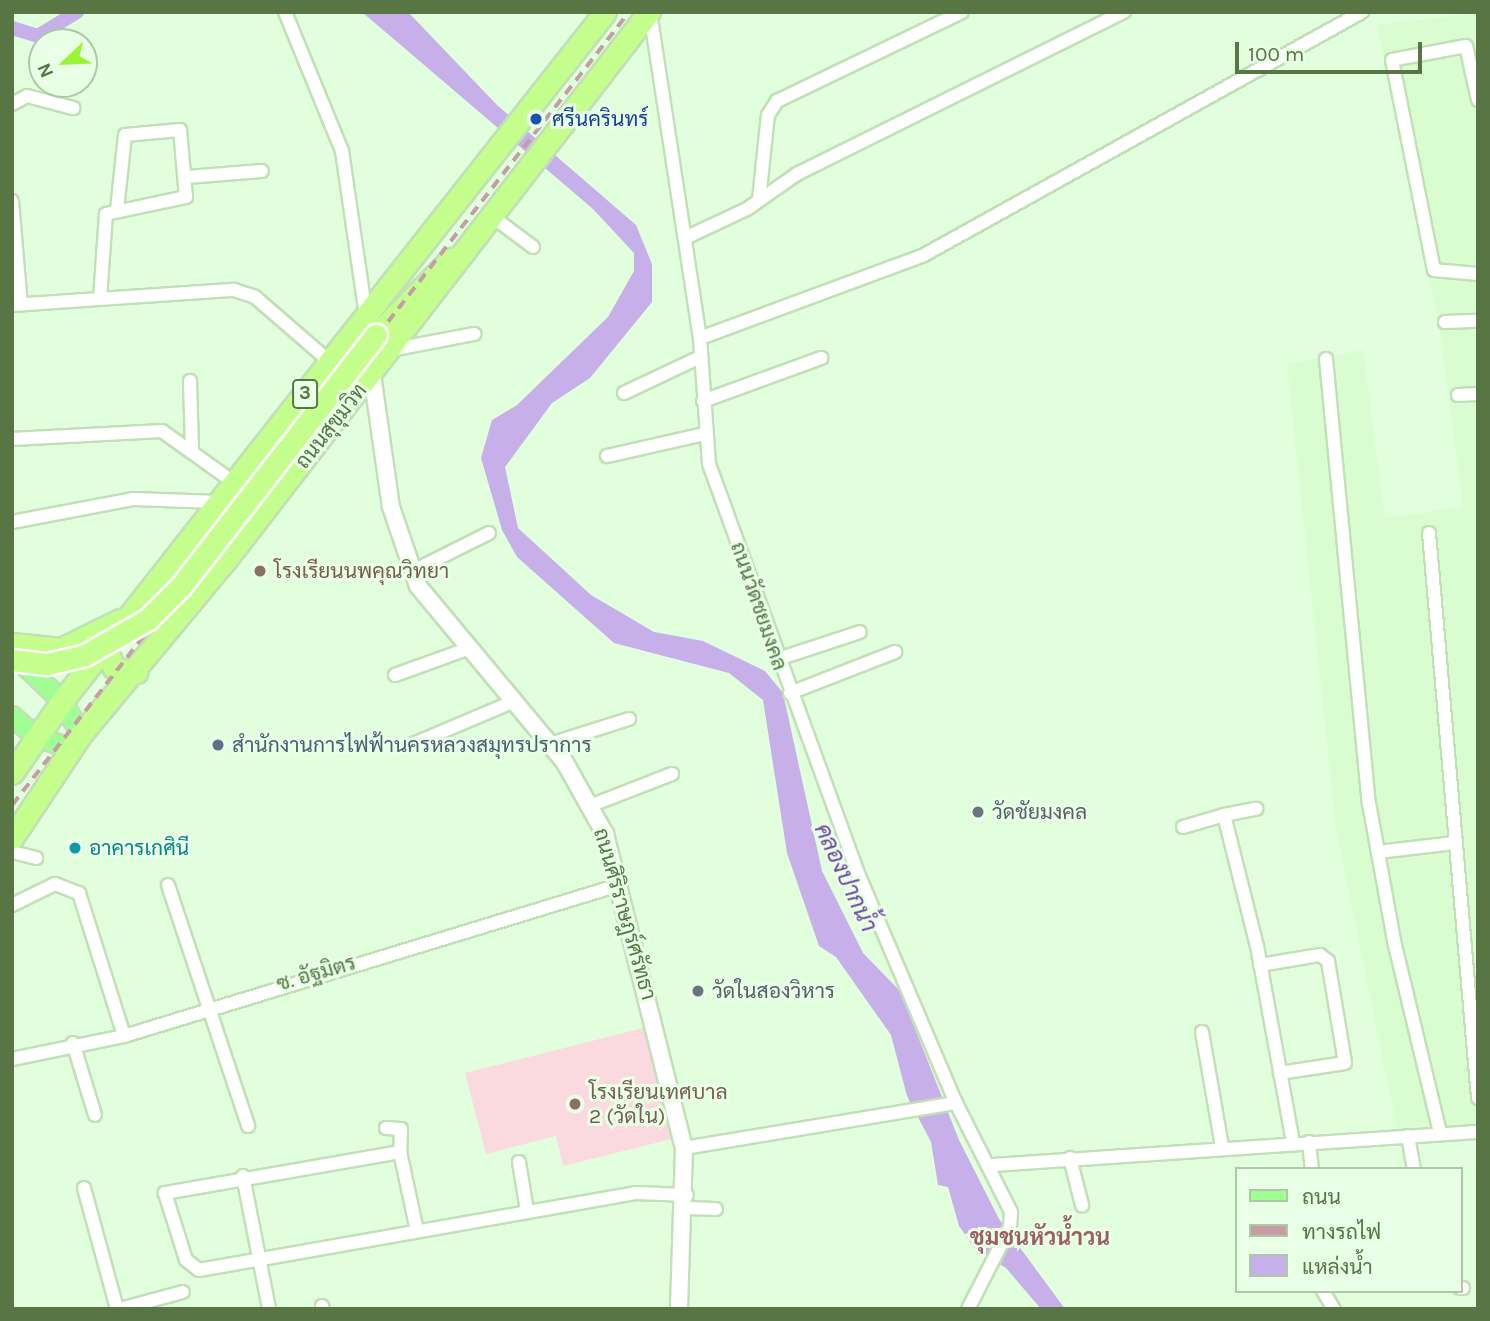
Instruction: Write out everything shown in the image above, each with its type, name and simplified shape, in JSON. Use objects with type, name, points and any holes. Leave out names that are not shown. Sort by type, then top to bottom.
[{"type":"highway","name":"ถนนสุขุมวิท","points":[[12,838],[75,741],[137,672],[372,374],[378,334],[478,174],[605,12]]},
{"type":"highway","points":[[12,660],[47,664],[85,655],[148,619],[189,576],[378,334],[425,280],[477,238],[649,12]]},
{"type":"highway","name":"ถนนสุขุมวิท","points":[[12,772],[62,701],[330,362],[378,334]]},
{"type":"highway","points":[[12,644],[42,650],[70,647],[131,614]]},
{"type":"highway","points":[[106,646],[114,668],[137,672]]},
{"type":"main road","points":[[12,653],[62,701],[75,741],[36,737],[12,716]]},
{"type":"street","points":[[285,12],[342,151],[378,334],[474,334]]},
{"type":"street","name":"ถนนวัดชยมงคล","points":[[649,12],[700,338],[705,434],[715,482],[790,693],[952,1104],[992,1165],[1011,1212],[1010,1227],[968,1309]]},
{"type":"street","points":[[759,200],[768,115],[777,101],[962,12]]},
{"type":"street","points":[[685,238],[759,200],[797,174],[1124,12]]},
{"type":"street","points":[[700,338],[923,255],[1362,12]]},
{"type":"street","points":[[1478,100],[1465,46],[1392,60],[1434,270],[1478,274]]},
{"type":"street","points":[[12,104],[27,96],[73,108]]},
{"type":"street","points":[[100,299],[101,226],[117,210],[184,202],[187,177],[180,131],[125,135],[117,210]]},
{"type":"street","points":[[187,177],[262,171]]},
{"type":"street","points":[[12,201],[17,305],[245,293],[330,362]]},
{"type":"street","points":[[493,217],[533,247]]},
{"type":"street","points":[[1445,322],[1478,321]]},
{"type":"street","points":[[624,393],[700,357]]},
{"type":"street","points":[[702,401],[821,358]]},
{"type":"street","points":[[1326,359],[1378,852],[1440,1133]]},
{"type":"street","name":"ถนนศิริราษฎร์ศรัทธา","points":[[372,374],[391,507],[411,572],[467,649],[550,744],[592,805],[619,885],[684,1148],[686,1201],[679,1309]]},
{"type":"street","points":[[190,381],[192,450]]},
{"type":"street","points":[[1458,395],[1478,394]]},
{"type":"street","points":[[12,439],[143,428],[162,430],[235,483]]},
{"type":"street","points":[[607,456],[705,434]]},
{"type":"street","points":[[12,522],[134,499],[218,502]]},
{"type":"street","points":[[411,572],[489,533]]},
{"type":"street","points":[[1429,533],[1478,1098]]},
{"type":"street","points":[[778,659],[860,632]]},
{"type":"street","points":[[395,675],[467,649]]},
{"type":"street","points":[[790,693],[895,652]]},
{"type":"street","points":[[413,744],[514,701]]},
{"type":"street","points":[[550,744],[629,719]]},
{"type":"street","points":[[592,805],[672,774]]},
{"type":"street","points":[[1183,827],[1256,809]]},
{"type":"street","points":[[1224,815],[1259,965],[1293,1143]]},
{"type":"street","points":[[1378,852],[1454,843]]},
{"type":"street","points":[[12,852],[36,858]]},
{"type":"street","points":[[12,905],[55,884],[79,893],[124,1036]]},
{"type":"street","points":[[168,885],[248,1126]]},
{"type":"street","name":"ซ. อัฐมิตร","points":[[12,1059],[73,1043],[124,1036],[206,1006],[619,885]]},
{"type":"street","points":[[1259,965],[1320,955],[1328,961],[1345,1063],[1280,1073]]},
{"type":"street","points":[[1202,1031],[1222,1147]]},
{"type":"street","points":[[73,1043],[95,1115]]},
{"type":"street","points":[[684,1148],[952,1104]]},
{"type":"street","points":[[386,1128],[401,1129],[400,1152],[417,1231]]},
{"type":"street","points":[[992,1165],[1222,1147],[1478,1132]]},
{"type":"street","points":[[1408,1136],[1414,1167]]},
{"type":"street","points":[[1309,1142],[1312,1167]]},
{"type":"street","points":[[400,1152],[243,1175],[169,1189],[164,1198],[191,1268],[635,1193],[716,1209]]},
{"type":"street","points":[[1070,1158],[1082,1205]]},
{"type":"street","points":[[519,1162],[527,1211]]},
{"type":"street","points":[[243,1175],[269,1309]]},
{"type":"street","points":[[84,1188],[119,1309],[183,1292]]},
{"type":"street","points":[[1324,1293],[1334,1309]]},
{"type":"shaded area","points":[[1478,13],[1478,1127],[1398,1134],[1336,828],[1287,364],[1363,350],[1385,518],[1463,507],[1440,330],[1377,25]]},
{"type":"shaded area","name":"โรงเรียนเทศบาล 2 (วัดใน)","points":[[655,1025],[684,1136],[563,1166],[556,1136],[486,1154],[465,1073]]},
{"type":"water","points":[[362,12],[408,12],[497,105],[636,225],[652,264],[652,302],[590,378],[552,403],[505,467],[518,528],[591,595],[654,632],[703,641],[765,671],[783,693],[822,871],[863,953],[900,991],[959,1140],[999,1219],[1065,1309],[1041,1309],[1006,1268],[976,1250],[959,1226],[948,1187],[938,1185],[931,1142],[907,1096],[891,1035],[836,957],[819,946],[787,853],[763,700],[729,673],[614,643],[517,557],[502,530],[481,458],[492,420],[517,405],[608,317],[634,271],[634,253],[593,209]]},
{"type":"waterway","points":[[12,28],[38,36],[77,12]]},
{"type":"railway","points":[[12,805],[629,12]]},
{"type":"place","name":"ศรีนครินทร์","points":[[536,119]]},
{"type":"place","name":"โรงเรียนนพคุณวิทยา","points":[[260,571]]},
{"type":"place","name":"สำนักงานการไฟฟ้านครหลวงสมุทรปราการ","points":[[218,745]]},
{"type":"place","name":"วัดชัยมงคล","points":[[978,812]]},
{"type":"place","name":"อาคารเกศินี","points":[[75,848]]},
{"type":"place","name":"วัดในสองวิหาร","points":[[698,991]]},
{"type":"place","name":"โรงเรียนเทศบาล 2 (วัดใน)","points":[[575,1104]]},
{"type":"district","name":"ชุมชนหัวน้ำวน","points":[[1040,1238]]},
{"type":"water label","name":"คลองปากน้ำ","points":[[845,878]]}]
